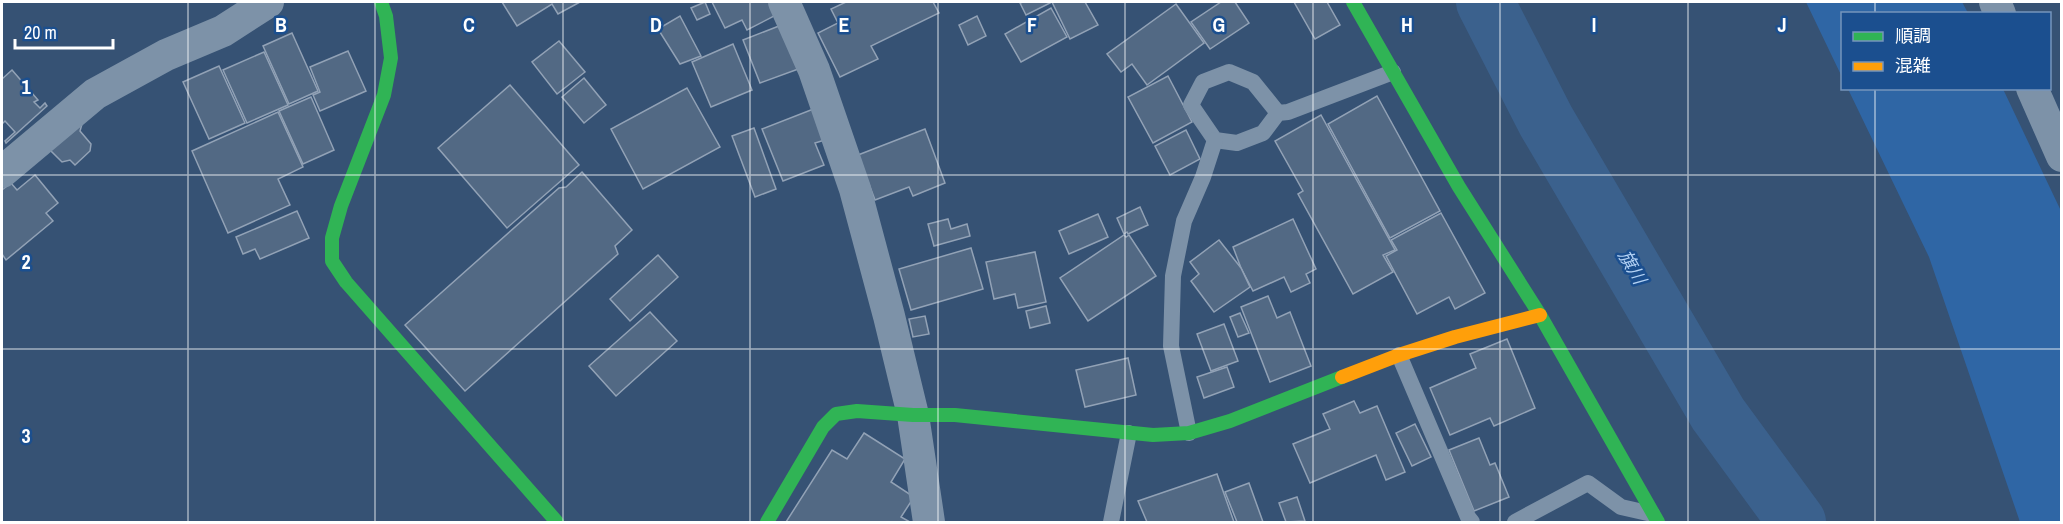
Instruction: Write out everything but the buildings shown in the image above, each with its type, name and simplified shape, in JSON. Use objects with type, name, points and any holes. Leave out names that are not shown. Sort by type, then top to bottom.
[{"type":"street","points":[[2,172],[95,94],[166,55],[224,31],[267,2]]},
{"type":"street","points":[[381,2],[386,16],[391,58],[384,95],[341,206],[332,238],[332,261],[346,282],[557,522]]},
{"type":"street","points":[[784,2],[814,70],[855,189],[913,415],[929,522]]},
{"type":"street","points":[[1353,2],[1459,188],[1540,315],[1655,518]]},
{"type":"street","points":[[2033,90],[2061,156]]},
{"type":"street","points":[[767,522],[822,427],[836,414],[856,411],[955,415],[1153,435],[1189,433],[1230,421],[1399,355],[1455,337],[1540,315]]},
{"type":"lane","points":[[1278,113],[1253,82],[1229,72],[1203,82],[1191,105],[1215,140],[1237,143],[1263,133],[1278,113],[1288,112],[1393,72]]},
{"type":"lane","points":[[1189,433],[1171,346],[1173,276],[1184,220],[1203,177],[1215,140]]},
{"type":"lane","points":[[1399,355],[1472,522]]},
{"type":"lane","points":[[1111,522],[1129,433]]},
{"type":"lane","points":[[1515,522],[1588,483],[1621,507],[1655,518]]},
{"type":"shaded area","points":[[1806,2],[1962,2],[1967,12],[1841,12],[1841,75]]},
{"type":"shaded area","points":[[1848,90],[2003,90],[2061,211],[2061,522],[2020,522],[1929,257]]},
{"type":"waterway","name":"旗川","points":[[1485,2],[1546,121],[1718,414],[1797,522]]},
{"type":"traffic: fast","points":[[381,2],[386,16],[391,58],[384,95],[341,206],[332,238],[332,261],[346,282],[557,522]]},
{"type":"traffic: fast","points":[[1353,2],[1459,187],[1540,315],[1658,522]]},
{"type":"traffic: fast","points":[[767,522],[823,427],[836,414],[857,411],[955,415],[1153,435],[1189,433],[1230,421],[1342,377]]},
{"type":"traffic: slow","points":[[1342,377],[1455,337],[1540,315]]}]
